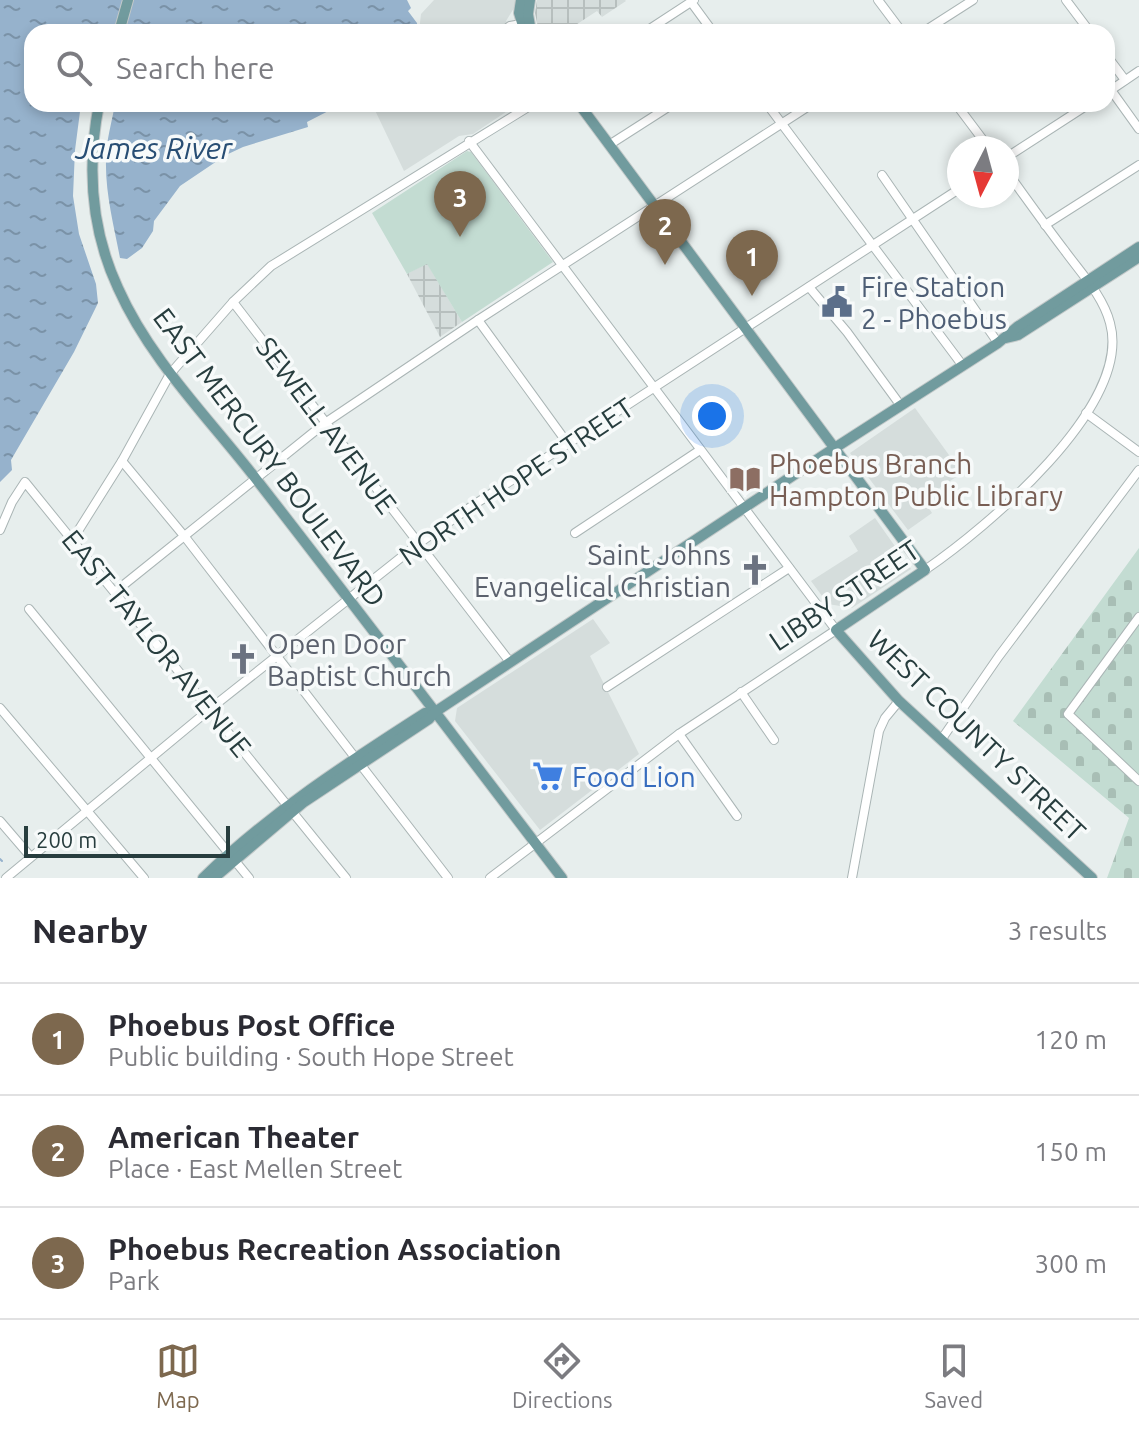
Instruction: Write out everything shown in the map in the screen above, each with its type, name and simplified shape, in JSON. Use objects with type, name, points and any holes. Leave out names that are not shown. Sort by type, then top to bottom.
[{"type":"main road","points":[[121,24],[128,0]]},
{"type":"main road","points":[[521,0],[525,24]]},
{"type":"main road","points":[[527,24],[530,0]]},
{"type":"main road","name":"EAST MERCURY BOULEVARD","points":[[98,112],[92,180],[99,233],[117,287],[136,322],[170,374],[256,479],[562,878]]},
{"type":"main road","points":[[585,112],[925,570]]},
{"type":"main road","points":[[1089,284],[1139,247]]},
{"type":"main road","points":[[203,878],[290,808],[425,713],[435,712],[834,448],[1002,341],[1017,327],[1139,257]]},
{"type":"main road","name":"LIBBY STREET","points":[[836,630],[925,570]]},
{"type":"main road","name":"WEST COUNTY STREET","points":[[836,630],[899,701],[1092,878]]},
{"type":"main road","points":[[214,878],[232,857]]},
{"type":"street","points":[[878,0],[896,24]]},
{"type":"street","points":[[936,24],[973,0]]},
{"type":"street","points":[[1066,0],[1084,24]]},
{"type":"street","points":[[657,24],[692,1],[708,24]]},
{"type":"street","points":[[1115,67],[1125,80]]},
{"type":"street","points":[[1115,87],[1139,71]]},
{"type":"street","points":[[1115,99],[1139,129]]},
{"type":"street","points":[[73,539],[122,461],[170,374],[233,302],[271,266],[519,112]]},
{"type":"street","points":[[609,145],[661,112]]},
{"type":"street","points":[[773,112],[963,366]]},
{"type":"street","points":[[116,591],[325,423],[799,112]]},
{"type":"street","points":[[962,112],[980,136]]},
{"type":"street","points":[[1019,149],[1077,112]]},
{"type":"street","name":"WEST COUNTY STREET","points":[[469,141],[836,630]]},
{"type":"street","points":[[1045,225],[1139,165]]},
{"type":"street","points":[[882,175],[1002,341]]},
{"type":"street","name":"LIBBY STREET","points":[[925,570],[967,541],[1003,510],[1061,447],[1086,413],[1106,377],[1113,355],[1110,321],[1089,284],[1019,189]]},
{"type":"street","name":"NORTH HOPE STREET","points":[[7,878],[210,709],[418,544],[947,197]]},
{"type":"street","points":[[809,287],[847,332],[901,406]]},
{"type":"street","name":"SEWELL AVENUE","points":[[233,302],[510,662]]},
{"type":"street","points":[[478,320],[568,444]]},
{"type":"street","points":[[1086,413],[1139,452]]},
{"type":"street","points":[[575,533],[700,450]]},
{"type":"street","points":[[122,461],[185,537],[448,878]]},
{"type":"street","points":[[941,740],[999,656],[1139,470]]},
{"type":"street","name":"EAST TAYLOR AVENUE","points":[[0,530],[25,482],[346,878]]},
{"type":"street","points":[[607,687],[789,568]]},
{"type":"street","points":[[29,609],[249,878]]},
{"type":"street","points":[[1139,617],[1068,714],[1139,781]]},
{"type":"street","name":"LIBBY STREET","points":[[490,878],[679,734],[836,630]]},
{"type":"street","points":[[741,692],[774,740]]},
{"type":"street","points":[[852,878],[879,731],[899,701]]},
{"type":"street","points":[[0,708],[144,878]]},
{"type":"street","points":[[679,734],[737,816]]},
{"type":"street","points":[[0,821],[30,856]]},
{"type":"shaded area","points":[[434,0],[519,0],[506,21],[508,24],[420,24],[421,14]]},
{"type":"shaded area","points":[[537,0],[626,1],[602,17],[597,11],[577,24],[537,24]]},
{"type":"shaded area","points":[[376,112],[506,112],[473,134],[459,136],[404,171]]},
{"type":"shaded area","points":[[427,263],[462,322],[440,337],[407,274]]},
{"type":"shaded area","points":[[915,408],[962,473],[923,499],[932,513],[908,530],[850,453]]},
{"type":"shaded area","points":[[875,518],[911,569],[852,608],[828,604],[811,581],[858,551],[849,536]]},
{"type":"shaded area","points":[[593,619],[610,643],[590,656],[639,754],[540,830],[455,721],[457,708]]},
{"type":"green space","points":[[467,151],[471,152],[553,262],[462,322],[427,264],[407,274],[372,213]]},
{"type":"green space","points":[[1139,548],[1139,878],[1107,878],[1129,818],[1013,721]]},
{"type":"water","name":"James River","points":[[0,0],[407,0],[411,8],[408,11],[417,24],[24,24],[24,112],[80,112],[73,196],[79,234],[96,284],[98,303],[74,352],[11,460],[12,470],[0,482]]},
{"type":"water","name":"James River","points":[[113,112],[326,112],[307,122],[308,127],[226,155],[180,186],[154,221],[153,231],[142,248],[127,259],[120,258],[110,209],[108,139]]},
{"type":"place","name":"Phoebus Recreation Association","points":[[460,237]]},
{"type":"place","name":"American Theater","points":[[665,265]]},
{"type":"place","name":"Phoebus Post Office","points":[[752,296]]},
{"type":"place","name":"Fire Station 2 - Phoebus","points":[[837,302]]},
{"type":"place","name":"Phoebus Branch Hampton Public Library","points":[[745,479]]},
{"type":"place","name":"Saint Johns Evangelical Christian","points":[[755,570]]},
{"type":"place","name":"Open Door Baptist Church","points":[[243,659]]},
{"type":"place","name":"Food Lion","points":[[548,776]]}]
